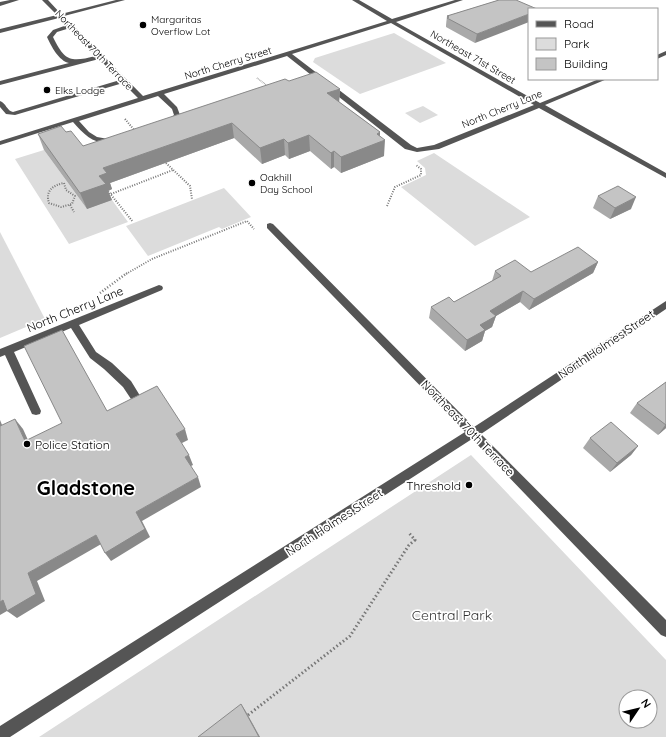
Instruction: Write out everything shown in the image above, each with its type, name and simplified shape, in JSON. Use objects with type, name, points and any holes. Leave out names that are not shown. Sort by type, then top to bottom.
[{"type":"street","points":[[0,4],[16,0]]},
{"type":"street","name":"Northeast 70th Terrace","points":[[45,0],[142,99]]},
{"type":"street","points":[[0,31],[122,0]]},
{"type":"street","name":"Northeast 71st Street","points":[[355,0],[666,176]]},
{"type":"street","name":"North Cherry Street","points":[[0,143],[460,0]]},
{"type":"street","points":[[71,26],[53,32],[50,40],[68,61],[78,62]]},
{"type":"street","points":[[288,54],[408,147],[417,150]]},
{"type":"street","points":[[0,83],[99,56]]},
{"type":"street","name":"North Cherry Lane","points":[[417,150],[430,149],[602,80]]},
{"type":"street","points":[[0,102],[8,113],[13,114],[124,82]]},
{"type":"street","points":[[160,94],[175,108],[178,115],[174,119],[162,125]]},
{"type":"street","points":[[75,120],[88,135],[95,140],[103,142],[114,141],[137,134]]},
{"type":"street","name":"Northeast 70th Terrace","points":[[270,226],[666,630]]},
{"type":"street","name":"North Cherry Lane","points":[[4,352],[159,288]]},
{"type":"street","name":"North Holmes Street","points":[[0,735],[473,433],[666,304]]},
{"type":"street","points":[[73,323],[93,355],[108,366],[127,384],[137,399]]},
{"type":"street","points":[[4,352],[36,411]]},
{"type":"path","points":[[244,68],[271,89]]},
{"type":"path","points":[[123,117],[137,134]]},
{"type":"path","points":[[387,206],[395,187],[421,175],[421,169],[410,161],[417,150]]},
{"type":"path","points":[[166,163],[190,186],[192,199]]},
{"type":"path","points":[[111,194],[173,170]]},
{"type":"path","points":[[64,183],[66,190],[75,196],[75,199],[70,205],[56,206],[49,202],[47,194],[49,190],[55,185],[64,183]]},
{"type":"path","points":[[108,190],[134,222]]},
{"type":"path","points":[[70,205],[74,212]]},
{"type":"path","points":[[95,296],[136,267],[176,249],[247,221],[256,232],[270,226]]},
{"type":"path","points":[[248,714],[350,636],[409,545],[415,540],[409,532]]},
{"type":"green space","points":[[394,33],[446,63],[360,94],[313,62],[315,58]]},
{"type":"green space","points":[[423,106],[438,115],[420,123],[405,113]]},
{"type":"green space","points":[[44,150],[87,209],[112,200],[128,222],[69,244],[15,159]]},
{"type":"green space","points":[[434,153],[530,217],[475,246],[401,187],[426,175],[425,168],[417,161]]},
{"type":"green space","points":[[224,188],[251,217],[222,229],[219,227],[148,256],[126,226]]},
{"type":"green space","points":[[0,232],[45,319],[0,338]]},
{"type":"green space","name":"Central Park","points":[[471,455],[666,660],[666,737],[39,737]]},
{"type":"building","points":[[499,0],[516,0],[535,8],[528,8],[528,14],[477,34],[447,18],[449,17],[447,16]]},
{"type":"building","points":[[316,72],[340,89],[327,93],[380,132],[377,134],[385,140],[341,157],[334,151],[331,153],[309,135],[288,143],[284,139],[260,148],[232,123],[103,168],[107,173],[99,176],[106,184],[80,193],[38,134],[61,126],[66,132],[71,131],[83,146],[285,79],[289,81]]},
{"type":"building","points":[[618,186],[636,197],[615,208],[598,196]]},
{"type":"building","points":[[578,247],[598,262],[534,299],[523,291],[490,311],[496,316],[480,325],[485,330],[467,340],[431,307],[449,297],[454,302],[501,276],[495,271],[515,260],[531,272]]},
{"type":"building","points":[[62,330],[107,411],[157,386],[185,429],[176,434],[189,455],[185,457],[198,477],[136,512],[145,529],[105,553],[96,535],[28,573],[36,594],[7,611],[3,600],[0,602],[0,426],[15,419],[25,441],[62,423],[24,346]]},
{"type":"building","points":[[666,382],[666,425],[637,403]]},
{"type":"building","points":[[611,422],[638,446],[617,463],[590,438]]},
{"type":"building","points":[[241,704],[259,737],[198,737]]},
{"type":"place","name":"Margaritas Overflow Lot","points":[[143,25]]},
{"type":"place","name":"Elks Lodge","points":[[47,90]]},
{"type":"place","name":"Oakhill Day School","points":[[252,183]]},
{"type":"place","name":"Police Station","points":[[27,444]]},
{"type":"place","name":"Threshold","points":[[469,485]]},
{"type":"district","name":"Gladstone","points":[[86,487]]}]
